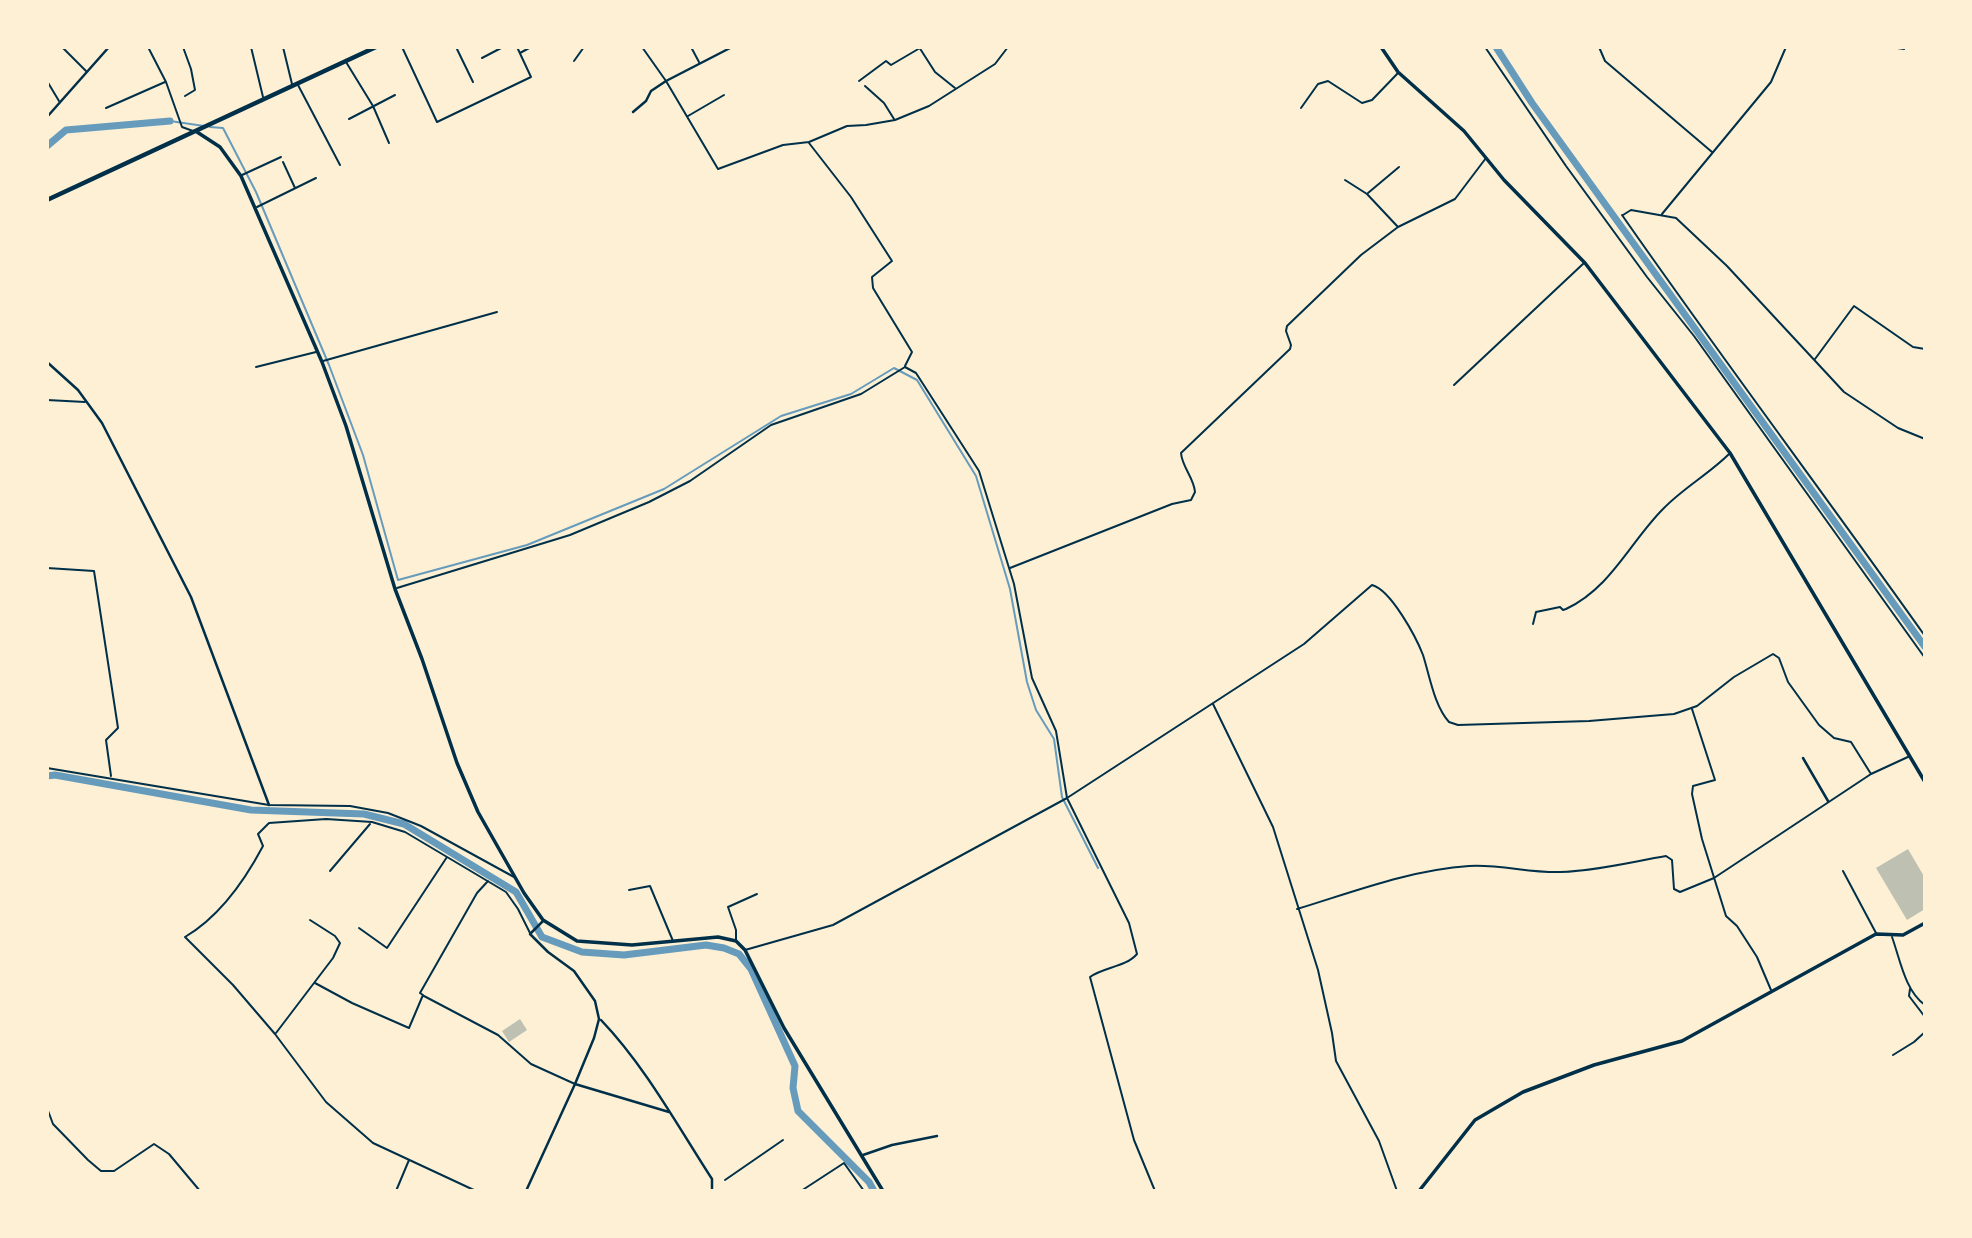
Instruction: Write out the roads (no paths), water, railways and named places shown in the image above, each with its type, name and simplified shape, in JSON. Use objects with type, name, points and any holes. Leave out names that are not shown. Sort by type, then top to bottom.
[{"type":"main road","points":[[47,200],[376,47]]},
{"type":"street","points":[[48,116],[109,47]]},
{"type":"street","points":[[633,112],[646,101],[651,91],[666,81],[732,47]]},
{"type":"street","points":[[1381,47],[1398,72],[1464,131],[1584,262],[1730,453],[1925,782]]},
{"type":"street","points":[[197,132],[220,147],[241,176],[322,362],[346,426],[395,589],[457,763],[478,813],[515,877],[543,920],[577,941],[632,945],[718,937],[736,942],[745,950],[784,1028],[883,1191]]},
{"type":"street","points":[[47,362],[78,390],[102,423],[191,597],[269,805]]},
{"type":"street","points":[[1803,758],[1828,801]]},
{"type":"street","points":[[526,1191],[575,1084],[594,1038],[599,1018],[595,1002],[574,971],[548,952],[530,933],[543,920]]},
{"type":"street","points":[[1419,1191],[1475,1121],[1523,1092],[1594,1065],[1682,1041],[1876,934],[1903,935],[1925,923]]},
{"type":"street","points":[[599,1018],[619,1039],[669,1112],[712,1179],[712,1191]]},
{"type":"street","points":[[575,1084],[669,1112]]},
{"type":"street","points":[[863,1155],[892,1145],[937,1136]]},
{"type":"lane","points":[[62,47],[87,72]]},
{"type":"lane","points":[[148,47],[166,82],[182,127],[197,132]]},
{"type":"lane","points":[[183,47],[195,90],[185,96]]},
{"type":"lane","points":[[251,47],[264,100]]},
{"type":"lane","points":[[284,47],[295,85],[340,165]]},
{"type":"lane","points":[[402,47],[437,122],[531,77],[517,47]]},
{"type":"lane","points":[[456,47],[473,82]]},
{"type":"lane","points":[[482,58],[503,47]]},
{"type":"lane","points":[[519,53],[531,47]]},
{"type":"lane","points":[[574,61],[584,47]]},
{"type":"lane","points":[[642,47],[666,81],[718,169],[783,145],[809,142],[847,125],[895,120],[929,106],[995,64],[1008,47]]},
{"type":"lane","points":[[691,47],[700,63]]},
{"type":"lane","points":[[1485,47],[1566,166],[1694,336],[1925,658]]},
{"type":"lane","points":[[1599,47],[1605,61],[1712,152]]},
{"type":"lane","points":[[1661,215],[1771,82],[1786,47]]},
{"type":"lane","points":[[1891,47],[1904,49]]},
{"type":"lane","points":[[859,81],[886,61],[891,65],[920,48],[935,72],[956,88]]},
{"type":"lane","points":[[346,61],[373,106],[389,143]]},
{"type":"lane","points":[[1301,108],[1318,85],[1328,81],[1362,103],[1372,100],[1398,72]]},
{"type":"lane","points":[[47,81],[60,103]]},
{"type":"lane","points":[[106,108],[166,82]]},
{"type":"lane","points":[[865,86],[884,103],[895,120]]},
{"type":"lane","points":[[349,119],[395,95]]},
{"type":"lane","points":[[687,117],[724,95]]},
{"type":"lane","points":[[395,589],[548,542],[649,502],[690,481],[771,425],[861,394],[905,367],[912,352],[873,288],[872,277],[892,261],[851,197],[809,142]]},
{"type":"lane","points":[[241,176],[281,158]]},
{"type":"lane","points":[[1009,568],[1172,503],[1191,499],[1195,485],[1181,459],[1181,453],[1290,349],[1287,326],[1361,255],[1398,227],[1455,199],[1486,158]]},
{"type":"lane","points":[[283,162],[295,188]]},
{"type":"lane","points":[[1367,194],[1399,167]]},
{"type":"lane","points":[[256,208],[316,178]]},
{"type":"lane","points":[[1345,180],[1367,194],[1398,227]]},
{"type":"lane","points":[[1925,439],[1898,428],[1844,392],[1727,265],[1676,218],[1632,210],[1622,216],[1925,636]]},
{"type":"lane","points":[[1454,385],[1584,262]]},
{"type":"lane","points":[[1815,360],[1854,306],[1913,347],[1925,349]]},
{"type":"lane","points":[[322,362],[496,312]]},
{"type":"lane","points":[[256,367],[317,352]]},
{"type":"lane","points":[[905,367],[916,373],[979,471],[1009,568],[1032,678],[1056,731],[1068,798],[1129,923],[1137,954],[1133,959],[1090,977],[1134,1140],[1155,1191]]},
{"type":"lane","points":[[47,400],[87,402]]},
{"type":"lane","points":[[1533,624],[1536,612],[1560,607],[1566,609],[1598,586],[1623,561],[1664,508],[1730,453]]},
{"type":"lane","points":[[47,568],[94,571],[118,729],[106,740],[111,777]]},
{"type":"lane","points":[[745,950],[833,925],[1068,798],[1304,644],[1372,585],[1383,590],[1409,628],[1422,652],[1436,698],[1449,722],[1458,725],[1622,719],[1674,713],[1692,708],[1709,698],[1734,677],[1773,654],[1779,658],[1788,682],[1819,725],[1834,738],[1851,742],[1871,774]]},
{"type":"lane","points":[[1213,703],[1273,827],[1326,998],[1336,1061],[1379,1141],[1397,1191]]},
{"type":"lane","points":[[1692,708],[1715,780],[1693,786],[1692,794],[1714,878],[1726,916],[1737,926],[1757,957],[1771,991]]},
{"type":"lane","points":[[1297,909],[1437,870],[1471,866],[1559,872],[1666,856],[1672,860],[1675,889],[1680,892],[1714,878],[1871,774],[1911,755]]},
{"type":"lane","points":[[47,768],[269,805],[350,806],[388,813],[421,826],[515,877]]},
{"type":"lane","points":[[476,1191],[373,1143],[326,1102],[275,1034],[233,985],[186,937],[209,920],[251,869],[263,846],[258,834],[269,822],[326,819],[372,822],[405,832],[448,856],[506,892],[530,933]]},
{"type":"lane","points":[[330,871],[372,822]]},
{"type":"lane","points":[[359,928],[387,948],[448,856]]},
{"type":"lane","points":[[1843,871],[1876,934]]},
{"type":"lane","points":[[488,881],[477,893],[420,993],[498,1035],[531,1064],[575,1084]]},
{"type":"lane","points":[[629,890],[650,886],[673,942]]},
{"type":"lane","points":[[736,942],[736,930],[728,907],[757,894]]},
{"type":"lane","points":[[275,1034],[333,958],[340,943],[335,936],[310,920]]},
{"type":"lane","points":[[1891,936],[1910,988],[1925,1004]]},
{"type":"lane","points":[[315,983],[409,1028],[423,995]]},
{"type":"lane","points":[[1910,988],[1909,996],[1925,1017]]},
{"type":"lane","points":[[1893,1055],[1925,1032]]},
{"type":"lane","points":[[47,1108],[53,1124],[102,1171],[114,1171],[154,1144],[169,1154],[200,1191]]},
{"type":"lane","points":[[724,1180],[783,1140]]},
{"type":"lane","points":[[396,1191],[409,1160]]},
{"type":"lane","points":[[801,1191],[844,1163],[864,1191]]},
{"type":"lane","points":[[1918,1191],[1923,1191]]},
{"type":"waterway","points":[[1496,47],[1532,103],[1925,647]]},
{"type":"waterway","points":[[170,121],[204,126]]},
{"type":"waterway","points":[[47,146],[66,130],[170,121]]},
{"type":"waterway","points":[[210,127],[223,128],[256,192],[329,365],[363,455],[398,580],[527,545],[664,489],[781,416],[851,394],[894,368],[917,380],[976,476],[1010,589],[1027,682],[1036,710],[1054,739],[1062,797],[1098,868]]},
{"type":"waterway","points":[[47,776],[55,775],[251,810],[364,814],[404,824],[516,892],[542,937],[582,952],[624,955],[706,945],[739,954],[751,969],[795,1066],[793,1088],[798,1111],[869,1182],[874,1191]]}]
